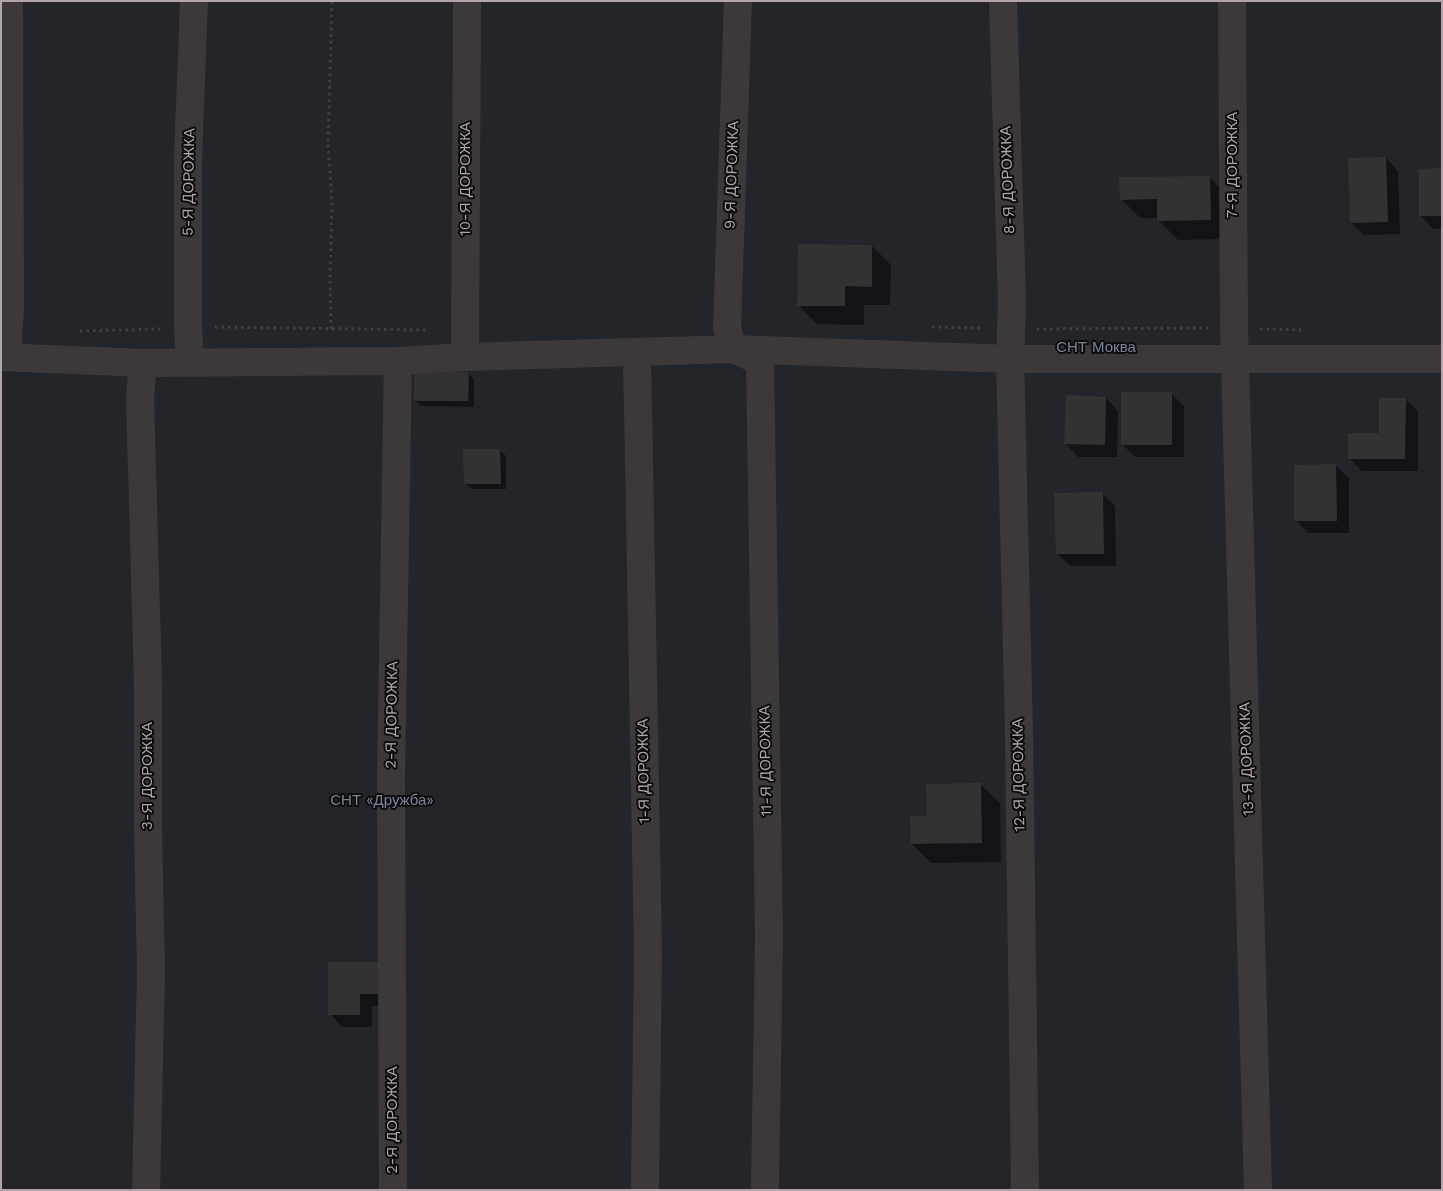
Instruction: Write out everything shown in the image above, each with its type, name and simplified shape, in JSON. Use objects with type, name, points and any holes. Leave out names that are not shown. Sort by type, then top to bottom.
[{"type":"street","points":[[9,1],[10,311],[5,357],[143,363],[398,361],[465,357],[733,349],[1010,359],[1442,359]]},
{"type":"street","name":"5-Я ДОРОЖКА","points":[[190,362],[188,328],[188,158],[194,1]]},
{"type":"street","name":"10-Я ДОРОЖКА","points":[[465,357],[467,1]]},
{"type":"street","name":"9-Я ДОРОЖКА","points":[[733,349],[727,328],[727,300],[738,1]]},
{"type":"street","name":"8-Я ДОРОЖКА","points":[[1003,1],[1012,304],[1010,359]]},
{"type":"street","name":"7-Я ДОРОЖКА","points":[[1232,1],[1234,328]]},
{"type":"street","name":"13-Я ДОРОЖКА","points":[[1234,328],[1258,1190]]},
{"type":"street","name":"11-Я ДОРОЖКА","points":[[733,349],[760,361],[769,936],[765,1190]]},
{"type":"street","name":"1-Я ДОРОЖКА","points":[[637,353],[648,953],[645,1190]]},
{"type":"street","name":"12-Я ДОРОЖКА","points":[[1010,359],[1025,1190]]},
{"type":"street","name":"2-Я ДОРОЖКА","points":[[393,1190],[391,777],[398,361]]},
{"type":"street","name":"3-Я ДОРОЖКА","points":[[143,363],[140,397],[148,684],[148,830],[151,972],[146,1190]]},
{"type":"path","points":[[331,329],[332,202],[328,144],[332,1]]},
{"type":"green space","points":[[1,1],[1442,1],[1442,1190],[1,1190]]},
{"type":"building","points":[[1386,157],[1388,222],[1350,223],[1348,158]]},
{"type":"building","points":[[1442,168],[1442,216],[1419,216],[1419,169]]},
{"type":"building","points":[[1210,176],[1211,220],[1157,221],[1157,199],[1120,200],[1119,177]]},
{"type":"building","points":[[798,244],[872,245],[872,287],[845,286],[845,306],[797,306]]},
{"type":"building","points":[[414,372],[469,372],[468,401],[414,401]]},
{"type":"building","points":[[1121,392],[1172,392],[1172,445],[1121,445]]},
{"type":"building","points":[[1066,395],[1106,397],[1105,445],[1064,444]]},
{"type":"building","points":[[1379,398],[1406,398],[1405,459],[1348,459],[1348,433],[1379,433]]},
{"type":"building","points":[[463,449],[500,449],[501,484],[464,484]]},
{"type":"building","points":[[1336,464],[1337,521],[1294,521],[1294,465]]},
{"type":"building","points":[[1103,492],[1104,554],[1056,554],[1054,493]]},
{"type":"building","points":[[981,783],[982,843],[911,844],[910,816],[927,816],[926,784]]},
{"type":"building","points":[[328,962],[379,962],[379,994],[360,994],[360,1015],[328,1015]]},
{"type":"park label","name":"СНТ Моква","points":[[1096,348]]},
{"type":"park label","name":"СНТ «Дружба»","points":[[382,801]]}]
